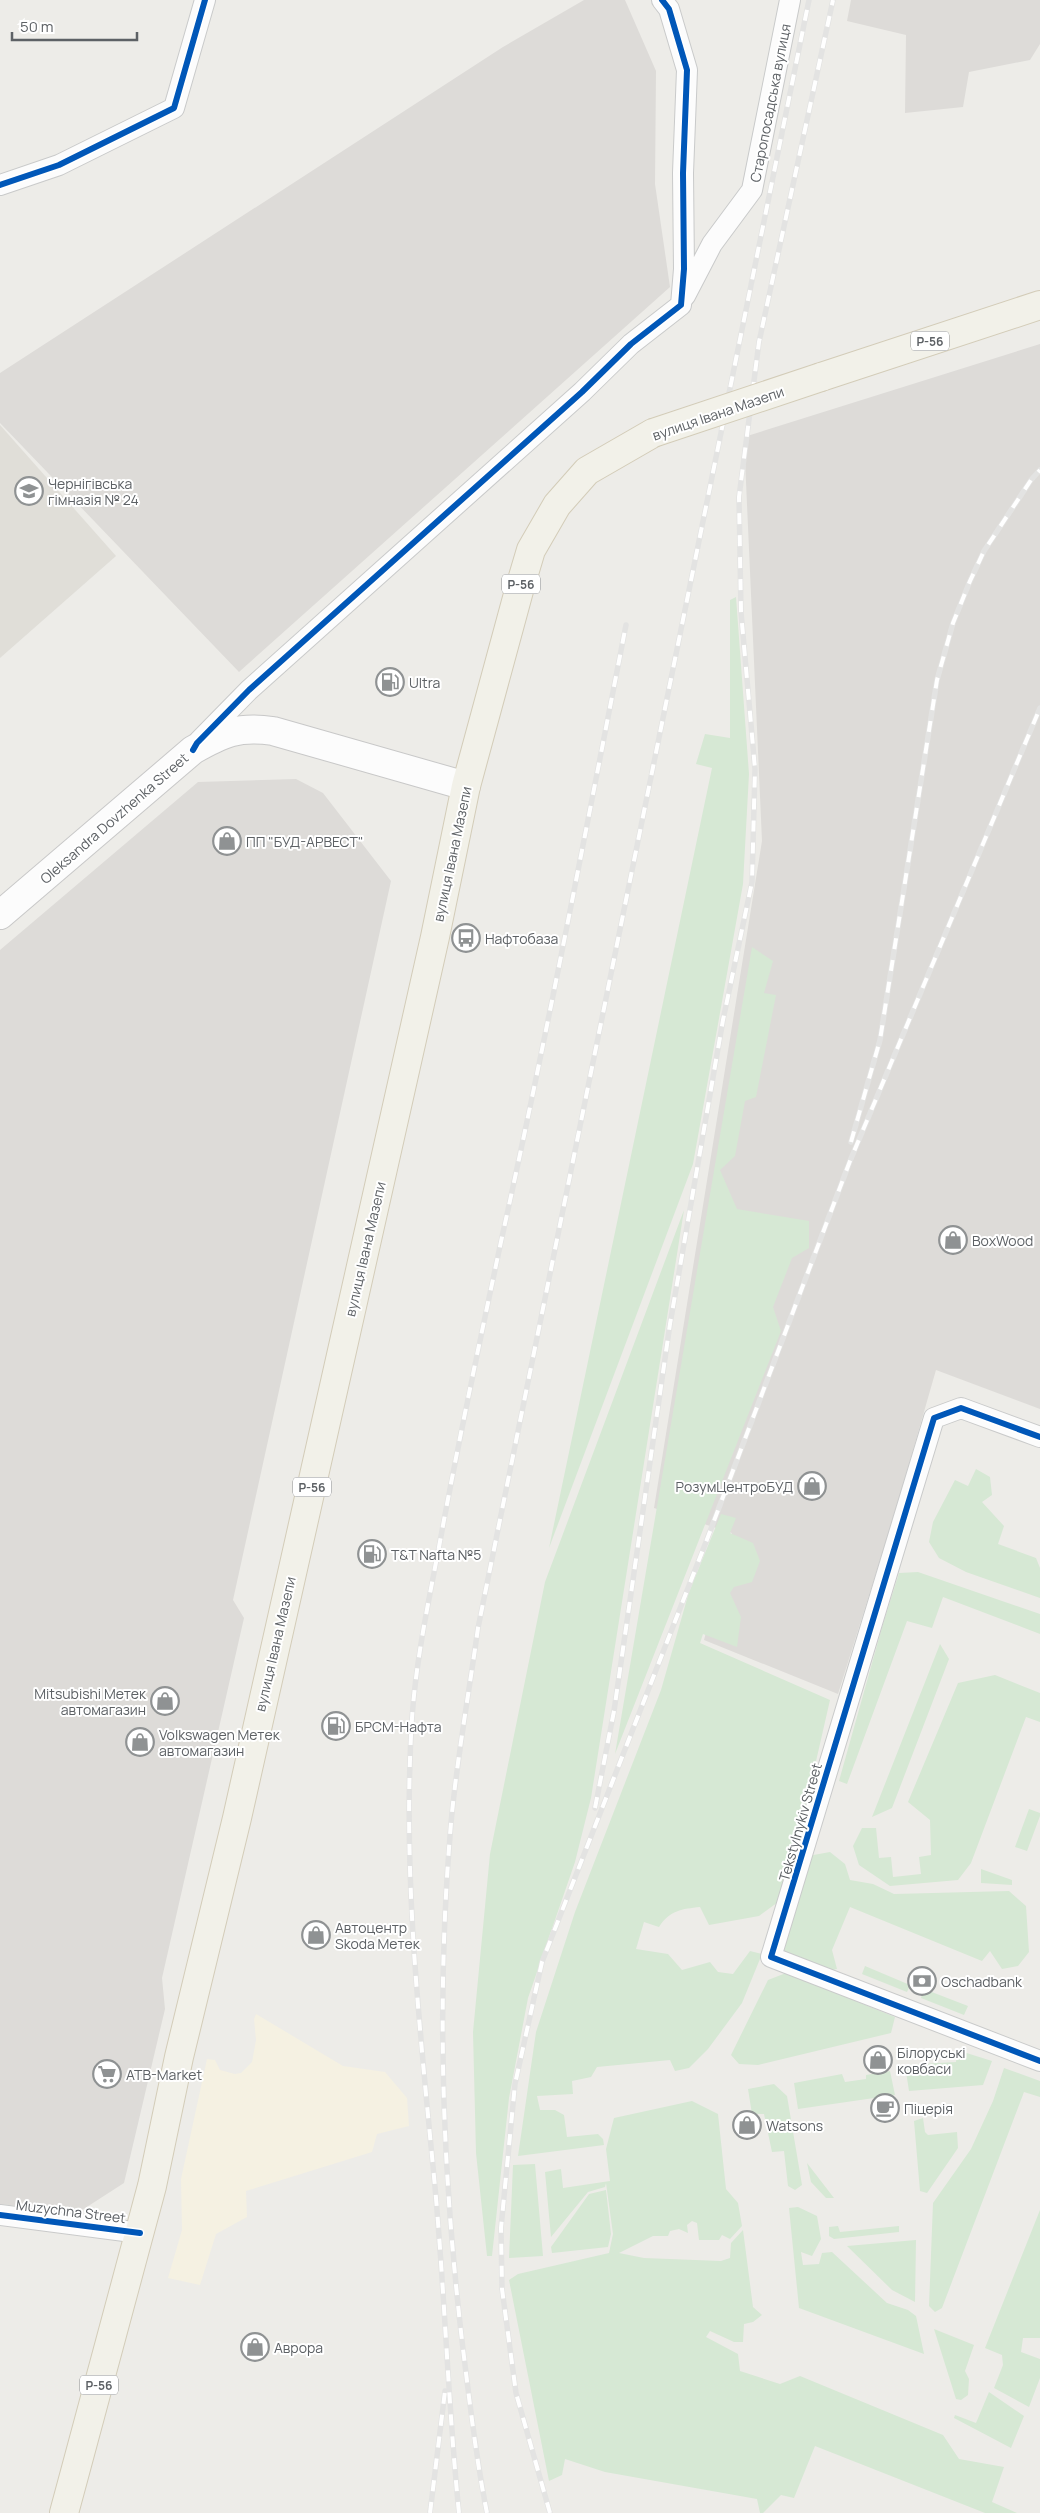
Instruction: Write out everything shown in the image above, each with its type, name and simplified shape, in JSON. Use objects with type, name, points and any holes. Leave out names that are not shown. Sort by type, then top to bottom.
[{"type":"main road","name":"вулиця Івана Мазепи","points":[[64,2513],[140,2233],[315,1473],[435,937],[466,786],[531,550],[557,505],[587,471],[653,433],[1040,305]]},
{"type":"main road","name":"Oleksandra Dovzhenka Street","points":[[0,915],[193,750],[221,734],[250,727],[298,737],[466,786]]},
{"type":"street","points":[[0,185],[59,165],[174,108],[205,0]]},
{"type":"street","points":[[193,750],[197,743],[249,690],[582,392],[631,344],[681,304],[684,269],[683,173],[687,70],[668,9],[662,0]]},
{"type":"street","name":"Старопосадська вулиця","points":[[681,304],[712,244],[752,190],[790,0]]},
{"type":"street","name":"Tekstylnykiv Street","points":[[1040,1437],[961,1408],[934,1418],[771,1957],[1040,2061]]},
{"type":"street","name":"Muzychna Street","points":[[0,2215],[140,2233]]},
{"type":"shaded area","points":[[584,0],[625,0],[656,71],[655,184],[670,287],[239,672],[0,423],[0,373],[503,47]]},
{"type":"shaded area","points":[[851,0],[1040,0],[1040,44],[1030,60],[969,72],[963,107],[905,113],[906,35],[847,21]]},
{"type":"shaded area","points":[[1040,344],[1040,1409],[936,1370],[896,1509],[838,1694],[704,1640],[732,1533],[654,1508],[762,841],[744,437]]},
{"type":"shaded area","name":"Чернігівська гімназія № 24","points":[[0,425],[116,556],[0,658]]},
{"type":"shaded area","points":[[296,779],[323,793],[391,881],[233,1600],[244,1618],[162,1978],[165,2009],[124,2183],[79,2212],[0,2204],[0,950],[198,782]]},
{"type":"shaded area","points":[[256,2014],[343,2066],[385,2072],[407,2098],[409,2126],[377,2134],[372,2152],[246,2191],[247,2217],[216,2234],[200,2285],[168,2278],[182,2230],[181,2179],[207,2059],[215,2060],[220,2070],[235,2074],[241,2073],[252,2062],[256,2040],[254,2019]]},
{"type":"green space","points":[[736,597],[749,774],[743,884],[693,1164],[549,1548],[712,768],[696,764],[705,734],[730,738],[730,600]]},
{"type":"green space","points":[[752,947],[773,961],[764,993],[776,995],[756,1097],[745,1101],[735,1156],[720,1170],[737,1209],[809,1221],[809,1248],[792,1258],[773,1307],[781,1331],[615,1754]]},
{"type":"green space","points":[[684,1210],[591,1798],[575,1862],[528,1998],[509,2098],[492,2256],[487,2256],[476,2153],[473,2032],[490,1854],[545,1582]]},
{"type":"green space","points":[[976,1469],[990,1477],[992,1495],[982,1502],[1004,1526],[998,1544],[1036,1558],[1040,1568],[1040,1598],[966,1572],[939,1558],[929,1542],[933,1522],[955,1480],[968,1486]]},
{"type":"green space","points":[[721,1514],[736,1518],[730,1533],[753,1543],[760,1561],[752,1582],[734,1587],[730,1593],[741,1617],[737,1647],[703,1634],[700,1643],[830,1700],[785,1897],[759,1916],[709,1925],[700,1907],[677,1911],[663,1921],[659,1927],[644,1922],[636,1949],[668,1954],[682,1970],[710,1962],[718,1972],[733,1974],[750,1951],[762,1954],[742,2003],[708,2049],[689,2068],[675,2071],[670,2060],[597,2067],[591,2077],[572,2081],[573,2094],[537,2096],[540,2110],[555,2110],[564,2115],[567,2137],[598,2134],[603,2139],[604,2145],[518,2156],[536,2032],[575,1912],[661,1690],[689,1592]]},
{"type":"green space","points":[[918,1572],[1040,1614],[1040,1634],[943,1597],[932,1628],[907,1621],[847,1784],[839,1781],[899,1573]]},
{"type":"green space","points":[[940,1644],[949,1659],[892,1808],[872,1817]]},
{"type":"green space","points":[[995,1675],[1040,1693],[1040,1722],[1026,1717],[971,1863],[958,1880],[890,1886],[859,1865],[853,1846],[862,1828],[876,1828],[879,1858],[891,1857],[893,1877],[921,1874],[919,1857],[931,1855],[930,1820],[908,1802],[958,1683]]},
{"type":"green space","points":[[1029,1809],[1040,1813],[1040,1816],[1027,1851],[1015,1847]]},
{"type":"green space","points":[[830,1852],[845,1864],[850,1880],[873,1884],[894,1894],[1009,1891],[1026,1906],[1029,1952],[1018,1966],[1002,1969],[990,1951],[982,1961],[850,1907],[832,1950],[837,1969],[820,1972],[782,1950],[808,1856]]},
{"type":"green space","points":[[981,1869],[1012,1880],[1012,1885],[981,1883]]},
{"type":"green space","points":[[865,1966],[910,1985],[907,1992],[862,1974]]},
{"type":"green space","points":[[786,1973],[895,2017],[891,2033],[758,2065],[739,2064],[731,2055],[768,1980]]},
{"type":"green space","points":[[924,1989],[968,2006],[964,2015],[921,1998]]},
{"type":"green space","points":[[957,2050],[992,2061],[983,2085],[909,2091],[905,2065],[956,2062]]},
{"type":"green space","points":[[1004,2068],[1040,2081],[1040,2097],[1024,2092],[942,2308],[935,2312],[929,2306],[933,2203],[971,2149],[993,2101]]},
{"type":"green space","points":[[890,2071],[895,2095],[798,2109],[794,2083],[842,2074],[845,2082],[866,2079],[866,2075]]},
{"type":"green space","points":[[774,2084],[787,2096],[802,2185],[795,2190],[788,2186],[784,2151],[772,2152],[764,2114],[752,2114],[748,2089]]},
{"type":"green space","points":[[692,2101],[718,2114],[726,2189],[738,2203],[742,2226],[730,2239],[722,2235],[719,2240],[699,2240],[697,2223],[692,2221],[687,2225],[688,2233],[679,2229],[670,2231],[668,2236],[653,2236],[619,2253],[644,2258],[721,2261],[730,2258],[731,2243],[743,2230],[753,2307],[762,2315],[753,2322],[744,2324],[743,2342],[734,2342],[710,2331],[706,2337],[738,2354],[740,2371],[780,2384],[800,2376],[943,2435],[959,2459],[1004,2467],[992,2502],[1017,2513],[985,2513],[815,2446],[794,2498],[781,2495],[763,2513],[760,2513],[757,2499],[605,2472],[565,2459],[562,2475],[549,2481],[509,2280],[518,2274],[609,2253],[613,2234],[606,2183],[605,2187],[588,2192],[551,2237],[545,2172],[561,2169],[563,2188],[610,2181],[606,2149],[614,2118]]},
{"type":"green space","points":[[923,2118],[925,2132],[928,2135],[957,2132],[958,2148],[927,2193],[920,2191],[914,2121]]},
{"type":"green space","points":[[807,2163],[834,2198],[826,2198],[811,2182]]},
{"type":"green space","points":[[535,2164],[543,2256],[509,2258],[513,2165]]},
{"type":"green space","points":[[606,2190],[611,2234],[608,2247],[552,2253],[551,2247],[589,2194]]},
{"type":"green space","points":[[798,2207],[817,2216],[821,2239],[812,2256],[801,2252],[803,2265],[819,2264],[822,2253],[832,2252],[887,2303],[908,2310],[916,2316],[924,2354],[799,2308],[789,2208]]},
{"type":"green space","points":[[1040,2210],[1040,2338],[1023,2338],[1021,2352],[1040,2359],[1040,2378],[1029,2407],[994,2388],[1003,2365],[1002,2355],[985,2348]]},
{"type":"green space","points":[[838,2226],[840,2232],[899,2226],[899,2232],[834,2239],[829,2236],[829,2227]]},
{"type":"green space","points":[[916,2240],[915,2302],[892,2290],[847,2246]]},
{"type":"green space","points":[[934,2329],[974,2345],[965,2371],[969,2379],[968,2395],[961,2400],[956,2399]]},
{"type":"green space","points":[[989,2392],[1024,2416],[1011,2448],[954,2418],[955,2415],[976,2423]]},
{"type":"railway","points":[[487,2513],[476,2452],[463,2349],[450,2218],[446,2152],[443,2020],[444,1955],[446,1889],[456,1774],[478,1628],[809,0]]},
{"type":"railway","points":[[595,1808],[614,1711],[670,1324],[723,1020],[752,882],[755,769],[741,612],[739,497],[759,342],[833,0]]},
{"type":"railway","points":[[851,1142],[880,1040],[937,680],[953,623],[984,551],[1031,480],[1040,470]]},
{"type":"railway","points":[[459,2513],[438,2228],[414,1953],[409,1836],[412,1718],[423,1632],[454,1469],[519,1161],[626,625]]},
{"type":"railway","points":[[550,2513],[516,2393],[502,2289],[501,2228],[515,2084],[542,1962],[706,1542],[850,1161],[1040,708]]},
{"type":"railway","points":[[430,2513],[445,2391]]},
{"type":"cycle path","points":[[0,185],[59,165],[174,108],[205,0]]},
{"type":"cycle path","points":[[193,750],[197,743],[249,690],[582,392],[631,344],[681,305],[684,269],[683,173],[687,70],[669,9],[662,0]]},
{"type":"cycle path","points":[[1040,1437],[961,1408],[934,1418],[771,1957],[1040,2061]]},
{"type":"cycle path","points":[[0,2215],[140,2233]]},
{"type":"place","name":"Чернігівська гімназія № 24","points":[[29,491]]},
{"type":"place","name":"Ultra","points":[[390,682]]},
{"type":"place","name":"ПП \"БУД-АРВЕСТ\"","points":[[227,841]]},
{"type":"place","name":"Нафтобаза","points":[[466,938]]},
{"type":"place","name":"BoxWood","points":[[953,1240]]},
{"type":"place","name":"РозумЦентроБУД","points":[[812,1486]]},
{"type":"place","name":"Т&T Nafta №5","points":[[372,1554]]},
{"type":"place","name":"Mitsubishi Метек автомагазин","points":[[165,1701]]},
{"type":"place","name":"БРСМ-Нафта","points":[[336,1726]]},
{"type":"place","name":"Volkswagen Метек автомагазин","points":[[140,1742]]},
{"type":"place","name":"Автоцентр Skoda Метек","points":[[316,1935]]},
{"type":"place","name":"Oschadbank","points":[[922,1981]]},
{"type":"place","name":"Білоруські ковбаси","points":[[878,2060]]},
{"type":"place","name":"ATB-Market","points":[[107,2074]]},
{"type":"place","name":"Піцерія","points":[[885,2108]]},
{"type":"place","name":"Watsons","points":[[747,2125]]},
{"type":"place","name":"Аврора","points":[[255,2347]]}]
